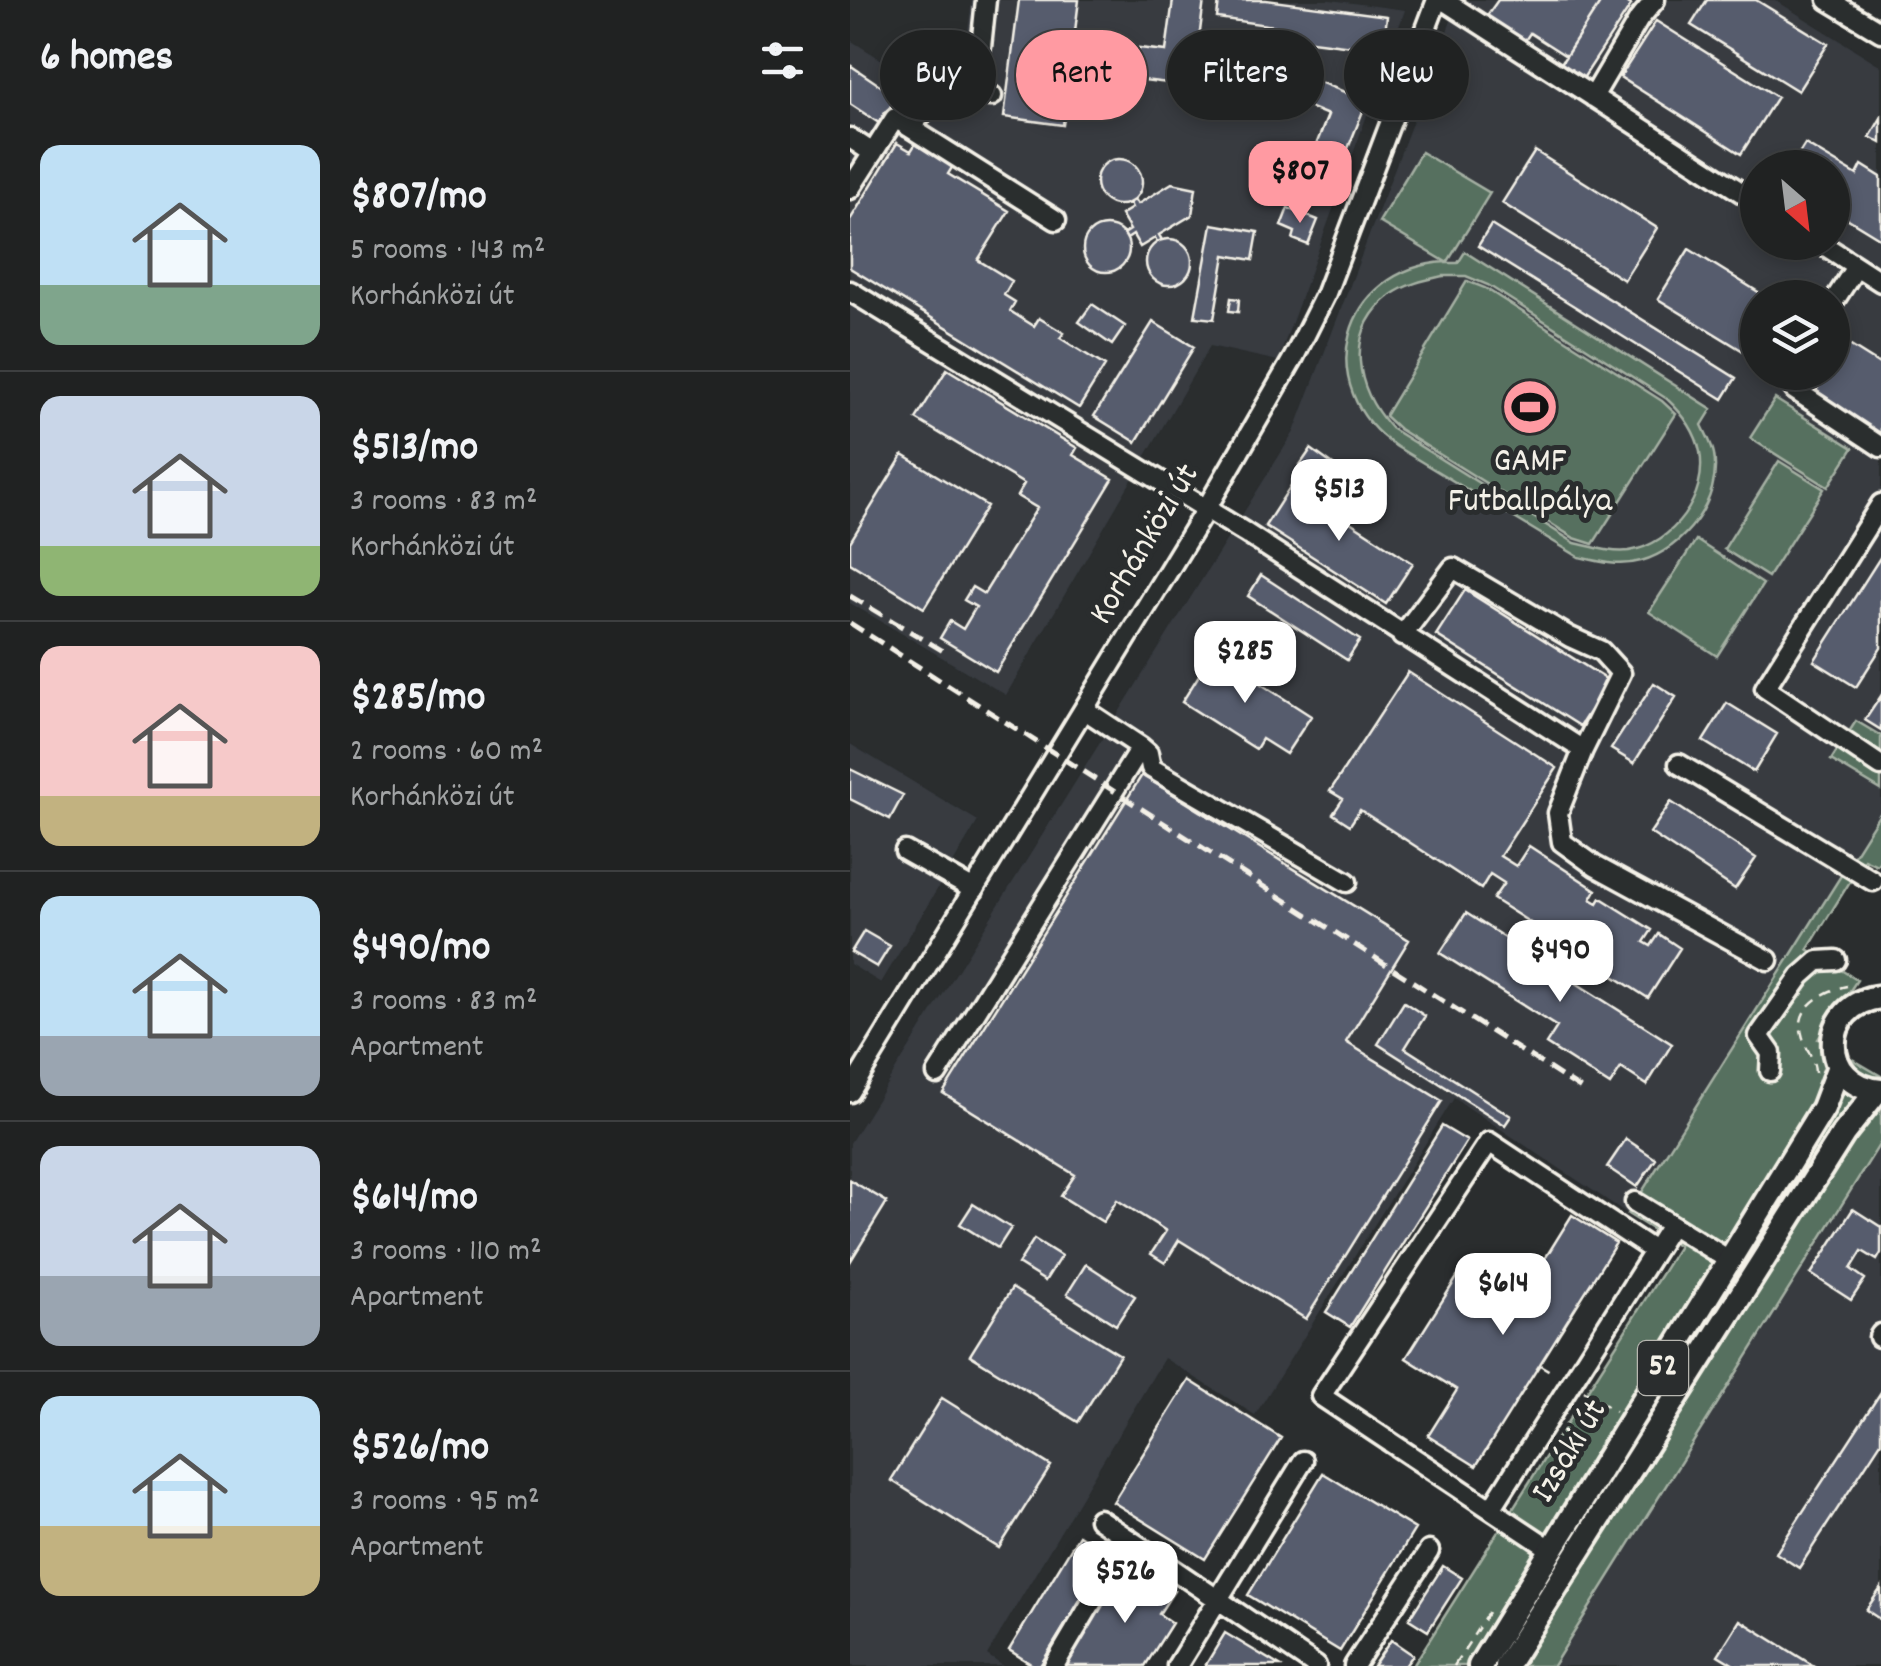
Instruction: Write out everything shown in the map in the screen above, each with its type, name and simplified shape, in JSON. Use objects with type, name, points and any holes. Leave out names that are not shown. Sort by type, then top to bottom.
[{"type":"main road","name":"Izsáki út","points":[[1480,1666],[1823,1108],[1839,1066],[1833,1043],[1840,1020],[1856,1004],[1881,997]]},
{"type":"main road","points":[[1839,1066],[1851,1081],[1879,1091]]},
{"type":"main road","name":"Izsáki út","points":[[1506,1666],[1843,1134],[1879,1091]]},
{"type":"street","points":[[983,30],[986,0]]},
{"type":"street","points":[[1828,0],[1881,32]]},
{"type":"street","points":[[1446,3],[1740,191]]},
{"type":"street","name":"Korhánközi út","points":[[850,1092],[1206,510],[1294,357],[1326,294],[1446,3]]},
{"type":"street","points":[[1593,96],[1639,19],[1659,3]]},
{"type":"street","points":[[850,189],[896,118],[1056,220]]},
{"type":"street","points":[[909,127],[916,120]]},
{"type":"street","points":[[850,138],[873,153]]},
{"type":"street","points":[[1846,260],[1881,282]]},
{"type":"street","points":[[1848,280],[1856,267]]},
{"type":"street","points":[[850,291],[1206,510],[1583,750]]},
{"type":"street","points":[[1795,390],[1881,447]]},
{"type":"street","points":[[1881,504],[1765,688],[1881,766]]},
{"type":"street","points":[[1402,636],[1453,568],[1570,637],[1600,650],[1621,673],[1583,750],[1558,813],[1562,842],[1596,866],[1768,960]]},
{"type":"street","points":[[1085,710],[1148,753],[1150,768],[1346,882]]},
{"type":"street","points":[[937,1074],[1141,748]]},
{"type":"street","points":[[1679,764],[1874,881]]},
{"type":"street","points":[[906,851],[974,890]]},
{"type":"street","points":[[1770,1072],[1771,1052],[1759,1036],[1801,976],[1826,956]]},
{"type":"street","points":[[1552,1550],[1322,1396],[1489,1142],[1654,1251]]},
{"type":"street","points":[[1635,1202],[1729,1260]]},
{"type":"street","points":[[1491,1509],[1672,1225]]},
{"type":"street","points":[[1177,1666],[1303,1461]]},
{"type":"street","points":[[1099,1519],[1316,1666]]},
{"type":"street","points":[[1054,1666],[1129,1540]]},
{"type":"street","points":[[1354,1666],[1428,1550]]},
{"type":"path","points":[[1815,1079],[1815,1063],[1802,1034],[1803,1013],[1822,992],[1858,984]]},
{"type":"path","points":[[1586,1393],[1619,1414]]},
{"type":"path","points":[[1454,1666],[1495,1602]]},
{"type":"shaded area","points":[[972,0],[1330,0],[1405,10],[1398,30],[1344,30],[1344,120],[1365,120],[1278,361],[1210,346],[1006,695],[850,603],[850,40],[880,59],[880,120],[996,120],[996,30],[968,30]]},
{"type":"shaded area","points":[[1459,0],[1775,0],[1881,66],[1881,736],[1856,721],[1831,760],[1881,790],[1881,812],[1628,1214],[1454,1098],[1255,1415],[1164,1358],[987,1655],[1003,1666],[850,1666],[850,1143],[1294,432],[1413,120],[1469,120],[1469,30],[1448,30]]},
{"type":"shaded area","points":[[850,744],[978,821],[881,983],[850,964]]},
{"type":"shaded area","points":[[1881,1142],[1881,1666],[1553,1666],[1684,1457]]},
{"type":"green space","points":[[1421,152],[1490,193],[1447,263],[1458,263],[1465,252],[1712,409],[1702,425],[1714,454],[1712,488],[1706,505],[1685,534],[1657,555],[1633,563],[1579,557],[1397,447],[1370,423],[1353,394],[1347,365],[1350,335],[1361,308],[1382,285],[1410,269],[1446,262],[1379,222]],"holes":[[[1443,276],[1466,276],[1488,285],[1667,399],[1683,417],[1700,452],[1698,485],[1684,515],[1660,539],[1629,551],[1575,543],[1391,428],[1379,413],[1369,396],[1360,361],[1366,326],[1376,310],[1409,285]]]},
{"type":"green space","name":"GAMF Futballpálya","points":[[1467,281],[1485,288],[1662,401],[1676,414],[1593,544],[1574,538],[1399,429],[1385,416]]},
{"type":"green space","points":[[1775,399],[1853,448],[1828,487],[1750,438]]},
{"type":"green space","points":[[1779,461],[1824,489],[1768,577],[1724,549]]},
{"type":"green space","points":[[1696,540],[1763,584],[1717,656],[1649,612]]},
{"type":"green space","points":[[1856,721],[1881,736],[1881,790],[1831,760]]},
{"type":"green space","points":[[1881,812],[1881,859],[1877,865],[1864,859],[1808,949],[1857,980],[1818,1039],[1881,1076],[1881,1142],[1553,1666],[1413,1666],[1679,1246],[1628,1214]]},
{"type":"building","points":[[1019,0],[1079,0],[1075,30],[1016,30],[1016,119],[1004,117]]},
{"type":"building","points":[[1173,0],[1204,0],[1200,30],[1169,30]]},
{"type":"building","points":[[1219,0],[1266,0],[1387,16],[1385,30],[1344,30],[1344,45],[1324,43],[1324,30],[1289,30],[1217,18]]},
{"type":"building","points":[[1498,0],[1602,0],[1566,56],[1530,33],[1524,42],[1486,17]]},
{"type":"building","points":[[1602,0],[1623,0],[1631,5],[1582,80],[1560,65]]},
{"type":"building","points":[[1707,0],[1756,0],[1828,44],[1798,91],[1691,25]]},
{"type":"building","points":[[1656,21],[1777,97],[1740,153],[1620,77]]},
{"type":"building","points":[[1167,44],[1167,83],[1147,80],[1147,49],[1166,51]]},
{"type":"building","points":[[850,65],[880,85],[881,120],[879,123],[850,104]]},
{"type":"building","points":[[1324,84],[1344,92],[1344,120],[1359,120],[1331,191],[1302,180],[1328,115],[1324,113]]},
{"type":"building","points":[[1881,118],[1881,143],[1870,137]]},
{"type":"building","points":[[1026,120],[1064,120],[1063,125]]},
{"type":"building","points":[[897,143],[911,151],[916,143],[953,166],[948,174],[1009,211],[978,260],[1012,281],[1004,295],[1015,302],[1010,311],[1034,326],[1039,318],[1064,333],[1060,338],[1105,366],[1079,408],[850,268],[850,220]]},
{"type":"building","points":[[1535,151],[1657,228],[1624,280],[1502,203]]},
{"type":"building","points":[[1119,159],[1136,165],[1142,182],[1136,199],[1119,205],[1102,199],[1096,182],[1102,165]]},
{"type":"building","points":[[1862,165],[1881,177],[1881,239],[1850,220],[1850,171],[1857,175]]},
{"type":"building","points":[[1172,183],[1196,188],[1192,215],[1159,235],[1162,240],[1157,242],[1155,238],[1140,247],[1133,235],[1127,239],[1124,234],[1130,230],[1121,215],[1132,208],[1130,203],[1134,200],[1138,204]]},
{"type":"building","points":[[1288,208],[1318,220],[1308,245],[1293,239],[1295,232],[1281,226]]},
{"type":"building","points":[[1212,224],[1258,232],[1253,260],[1225,255],[1214,319],[1195,317]]},
{"type":"building","points":[[1491,225],[1736,378],[1723,399],[1478,246]]},
{"type":"building","points":[[1106,226],[1123,232],[1129,249],[1123,266],[1106,272],[1089,266],[1083,249],[1089,232]]},
{"type":"building","points":[[1169,239],[1186,245],[1192,262],[1186,279],[1169,285],[1152,279],[1146,262],[1152,245]]},
{"type":"building","points":[[1689,249],[1740,281],[1740,349],[1658,299]]},
{"type":"building","points":[[1231,298],[1239,299],[1238,312],[1229,311]]},
{"type":"building","points":[[1092,304],[1125,326],[1112,345],[1079,322]]},
{"type":"building","points":[[1153,322],[1194,347],[1136,442],[1094,416]]},
{"type":"building","points":[[1850,346],[1881,365],[1881,439],[1813,395],[1816,390],[1850,390]]},
{"type":"building","points":[[947,369],[1077,448],[1073,455],[1113,479],[996,672],[940,638],[950,621],[963,629],[976,607],[964,600],[972,587],[984,594],[1037,508],[1017,496],[1024,484],[916,419]]},
{"type":"building","points":[[1311,449],[1336,467],[1323,485],[1298,468]]},
{"type":"building","points":[[903,455],[987,506],[924,608],[850,563],[850,542]]},
{"type":"building","points":[[1292,484],[1413,563],[1386,604],[1265,526]]},
{"type":"building","points":[[1881,556],[1881,648],[1856,687],[1814,661]]},
{"type":"building","points":[[1261,575],[1360,640],[1347,660],[1248,596]]},
{"type":"building","points":[[1465,590],[1609,681],[1580,726],[1436,635]]},
{"type":"building","points":[[1213,653],[1311,716],[1286,754],[1262,739],[1256,749],[1182,702]]},
{"type":"building","points":[[1408,672],[1557,768],[1500,856],[1516,866],[1529,846],[1596,890],[1591,899],[1598,903],[1601,898],[1652,930],[1644,942],[1651,946],[1659,934],[1680,948],[1648,998],[1493,899],[1504,883],[1490,874],[1481,889],[1360,810],[1350,825],[1333,814],[1343,799],[1330,791]]},
{"type":"building","points":[[1654,683],[1676,697],[1634,763],[1611,749]]},
{"type":"building","points":[[1881,696],[1881,730],[1865,720]]},
{"type":"building","points":[[1727,703],[1777,734],[1754,772],[1703,741]]},
{"type":"building","points":[[850,769],[903,795],[890,819],[850,799]]},
{"type":"building","points":[[1142,775],[1409,940],[1346,1042],[1442,1101],[1306,1319],[1179,1240],[1165,1263],[1151,1254],[1166,1231],[1117,1200],[1103,1222],[1061,1196],[1075,1175],[943,1093]]},
{"type":"building","points":[[1671,802],[1756,858],[1735,889],[1650,833]]},
{"type":"building","points":[[1466,913],[1672,1044],[1647,1085],[1621,1068],[1610,1085],[1546,1044],[1557,1027],[1440,953]]},
{"type":"building","points":[[864,931],[890,946],[877,967],[851,952]]},
{"type":"building","points":[[1404,1002],[1425,1016],[1405,1048],[1511,1116],[1505,1125],[1378,1044]]},
{"type":"building","points":[[1442,1126],[1467,1141],[1350,1327],[1326,1312]]},
{"type":"building","points":[[1626,1139],[1656,1159],[1637,1187],[1607,1167]]},
{"type":"building","points":[[850,1180],[887,1202],[850,1262]]},
{"type":"building","points":[[973,1204],[1011,1228],[998,1248],[960,1224]]},
{"type":"building","points":[[1853,1209],[1881,1227],[1881,1253],[1877,1260],[1862,1251],[1851,1269],[1865,1279],[1851,1300],[1811,1274]]},
{"type":"building","points":[[1572,1215],[1616,1243],[1476,1466],[1428,1436],[1457,1390],[1406,1358],[1463,1268],[1518,1302]]},
{"type":"building","points":[[1034,1239],[1061,1256],[1045,1281],[1018,1264]]},
{"type":"building","points":[[1086,1264],[1135,1296],[1116,1325],[1067,1294]]},
{"type":"building","points":[[1012,1288],[1120,1355],[1078,1422],[970,1355]]},
{"type":"building","points":[[1189,1380],[1281,1438],[1205,1559],[1113,1502]]},
{"type":"building","points":[[1881,1392],[1881,1442],[1799,1568],[1776,1553]]},
{"type":"building","points":[[942,1398],[1051,1466],[999,1548],[891,1480]]},
{"type":"building","points":[[1323,1473],[1415,1529],[1340,1651],[1248,1595]]},
{"type":"building","points":[[1079,1535],[1109,1554],[1040,1666],[1034,1666],[1009,1650]]},
{"type":"building","points":[[1443,1566],[1462,1578],[1428,1631],[1409,1619]]},
{"type":"building","points":[[1139,1570],[1174,1591],[1159,1614],[1172,1623],[1145,1666],[1063,1666],[1115,1582],[1126,1589]]},
{"type":"building","points":[[1881,1588],[1881,1620],[1866,1610]]},
{"type":"building","points":[[1740,1620],[1814,1666],[1736,1666],[1718,1655]]},
{"type":"building","points":[[1225,1633],[1280,1666],[1205,1666]]},
{"type":"building","points":[[1391,1640],[1413,1655],[1405,1666],[1373,1666]]},
{"type":"railway","points":[[850,596],[945,652]]},
{"type":"railway","points":[[850,623],[1586,1092]]},
{"type":"place","name":"GAMF Futballpálya","points":[[1530,407]]}]
